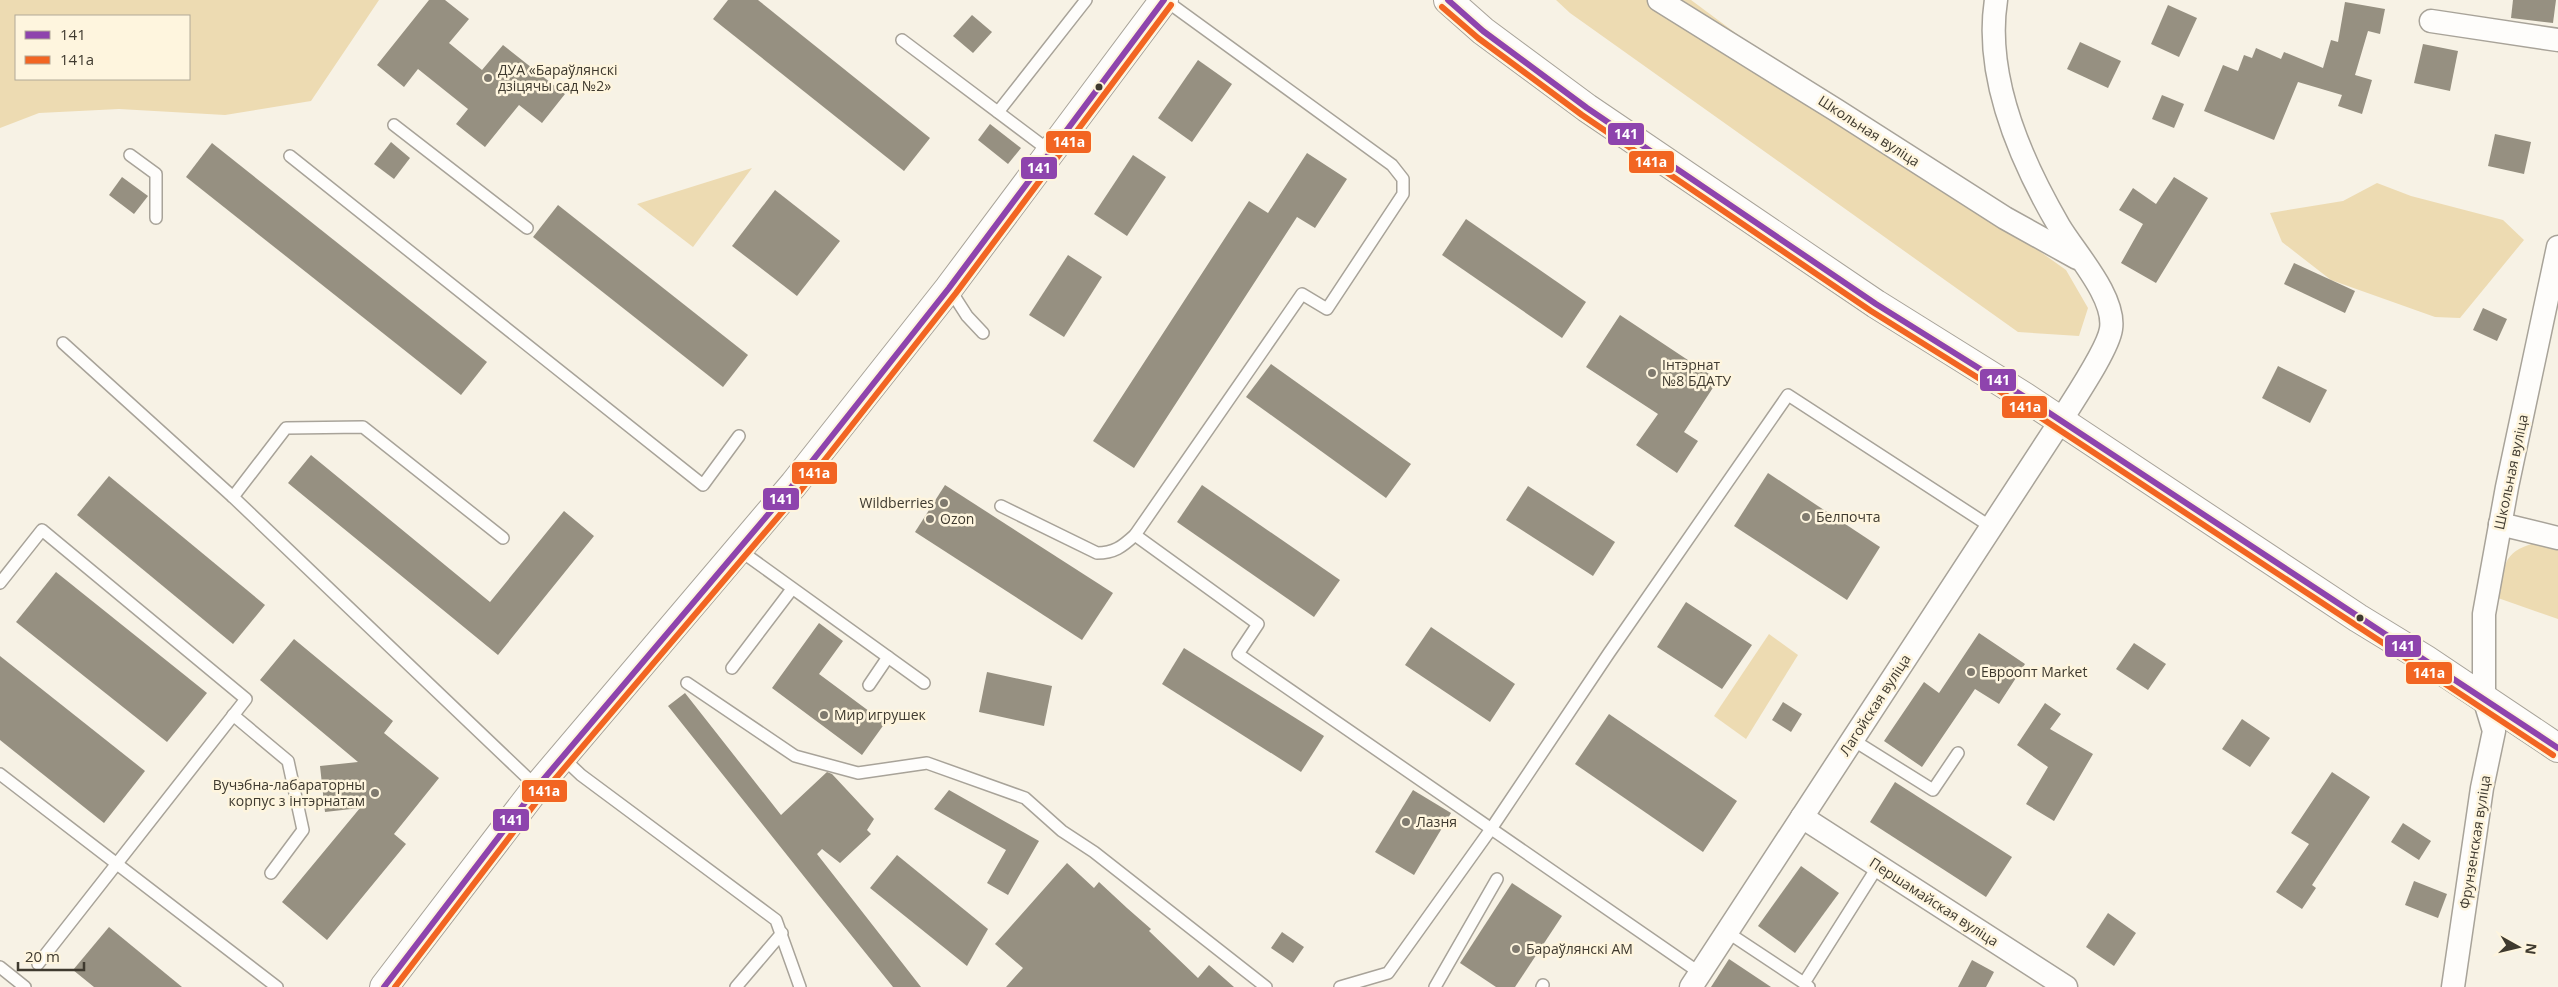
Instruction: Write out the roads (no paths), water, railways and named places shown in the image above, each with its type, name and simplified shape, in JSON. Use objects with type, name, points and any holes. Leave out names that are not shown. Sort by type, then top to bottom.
[{"type":"main road","points":[[384,987],[537,787],[794,484],[949,288],[1165,0]]},
{"type":"main road","points":[[1448,0],[1484,31],[1586,108],[1876,304],[2025,397],[2060,422],[2358,618],[2425,659],[2558,748]]},
{"type":"street","name":"Школьная вуліца","points":[[1658,0],[1836,110],[2005,218],[2082,260]]},
{"type":"street","points":[[1996,0],[1994,16],[1995,57],[2005,104],[2034,181],[2060,228],[2082,260],[2107,305],[2112,320],[2111,330],[2100,355],[2060,422]]},
{"type":"street","points":[[2431,21],[2558,40]]},
{"type":"street","name":"Школьная вуліца","points":[[2484,698],[2484,614],[2500,524],[2558,247]]},
{"type":"street","name":"Лагойская вуліца","points":[[1695,980],[2060,422]]},
{"type":"street","points":[[2500,524],[2558,538]]},
{"type":"street","name":"Фрунзенская вуліца","points":[[2453,987],[2482,788],[2494,731],[2484,698]]},
{"type":"street","name":"Першамайская вуліца","points":[[1802,817],[2066,987]]},
{"type":"lane","points":[[998,112],[1086,0]]},
{"type":"lane","points":[[1001,506],[1097,553],[1110,553],[1122,548],[1135,536],[1302,294],[1327,309],[1403,194],[1403,179],[1392,165],[1165,0]]},
{"type":"lane","points":[[902,40],[1051,152]]},
{"type":"lane","points":[[394,125],[527,228]]},
{"type":"lane","points":[[130,155],[156,174],[156,218]]},
{"type":"lane","points":[[290,156],[703,485],[739,436]]},
{"type":"lane","points":[[949,288],[967,316],[982,333]]},
{"type":"lane","points":[[64,343],[233,497],[537,787]]},
{"type":"lane","points":[[1340,987],[1353,985],[1388,973],[1491,829],[1788,395],[1991,527]]},
{"type":"lane","points":[[233,497],[286,428],[363,427],[503,538]]},
{"type":"lane","points":[[0,583],[42,530],[246,699],[38,964]]},
{"type":"lane","points":[[1135,536],[1258,624],[1238,654],[1491,829],[1695,980]]},
{"type":"lane","points":[[738,548],[924,683]]},
{"type":"lane","points":[[732,668],[792,589]]},
{"type":"lane","points":[[869,685],[888,657]]},
{"type":"lane","points":[[687,683],[795,756],[858,773],[927,762],[1025,798],[1062,831],[1094,852],[1266,987]]},
{"type":"lane","points":[[233,715],[288,761],[303,830],[271,873]]},
{"type":"lane","points":[[1853,740],[1933,790],[1958,754]]},
{"type":"lane","points":[[562,757],[581,775],[776,920],[800,987]]},
{"type":"lane","points":[[0,774],[117,862],[277,987]]},
{"type":"lane","points":[[1727,932],[1807,985],[1878,866]]},
{"type":"lane","points":[[1435,987],[1497,879]]},
{"type":"lane","points":[[736,987],[782,933]]},
{"type":"lane","points":[[0,967],[25,987]]},
{"type":"place","name":"ДУА «Бараўлянскі дзіцячы сад №2»","points":[[488,78]]},
{"type":"place","name":"Інтэрнат №8 БДАТУ","points":[[1652,373]]},
{"type":"place","name":"Wildberries","points":[[944,503]]},
{"type":"place","name":"Белпочта","points":[[1806,517]]},
{"type":"place","name":"Ozon","points":[[930,519]]},
{"type":"place","name":"Евроопт Market","points":[[1971,672]]},
{"type":"place","name":"Мир игрушек","points":[[824,715]]},
{"type":"place","name":"Вучэбна-лабараторны корпус з інтэрнатам","points":[[375,793]]},
{"type":"place","name":"Лазня","points":[[1406,822]]},
{"type":"place","name":"Бараўлянскі АМ","points":[[1516,949]]}]
